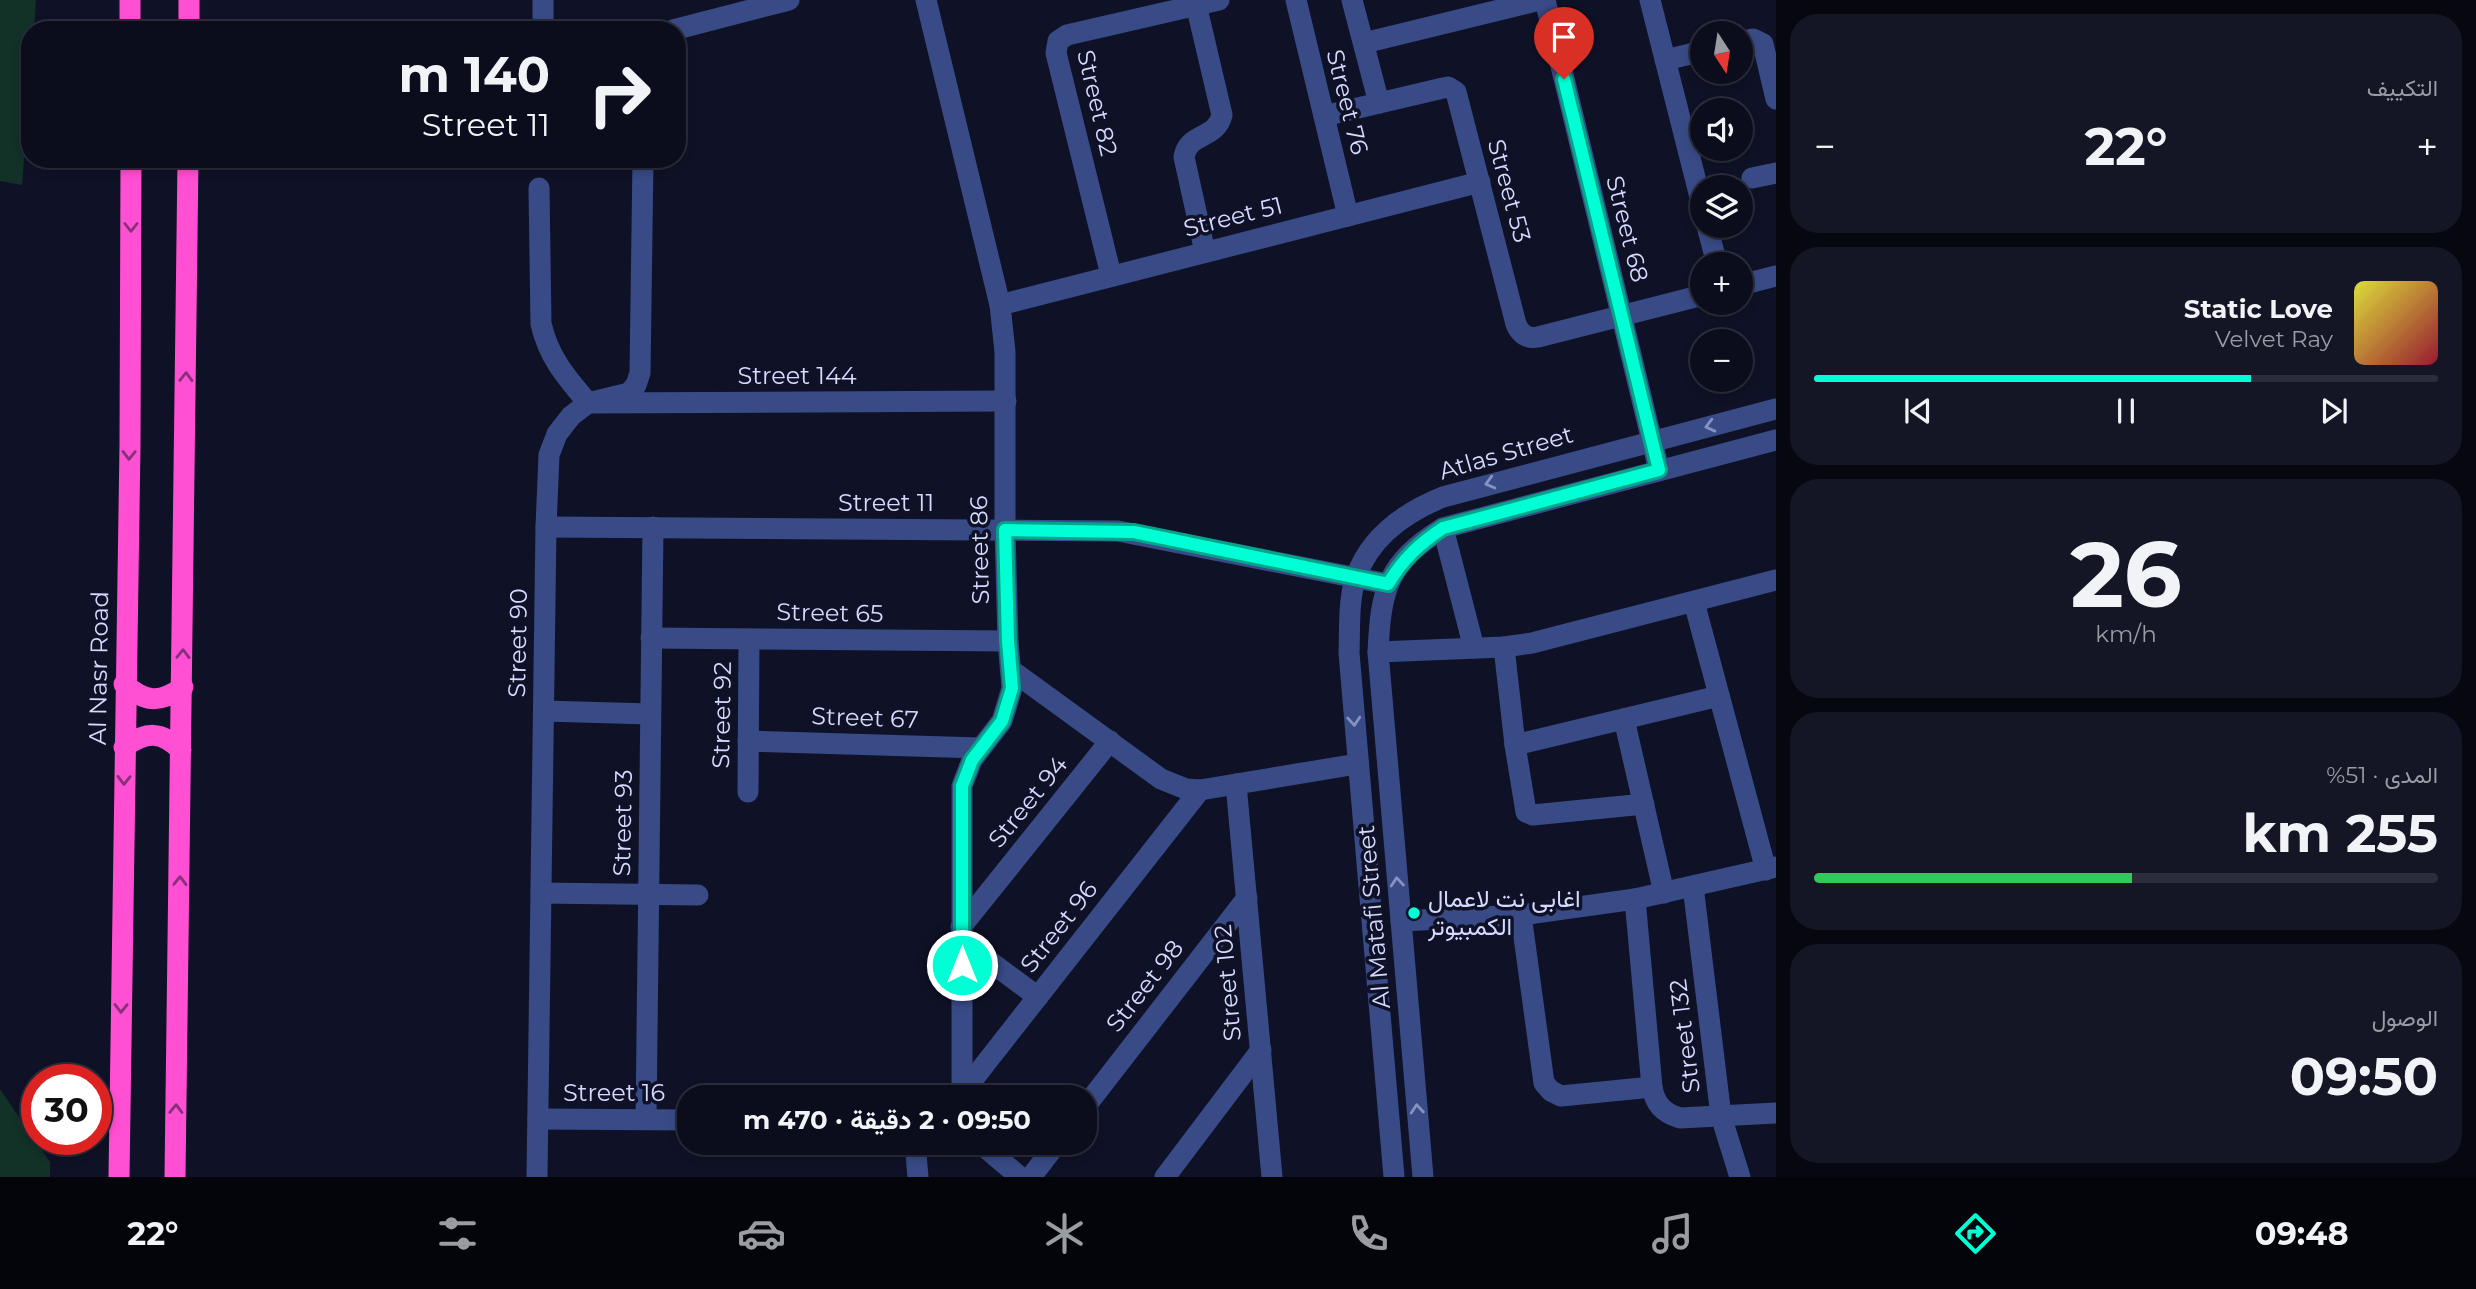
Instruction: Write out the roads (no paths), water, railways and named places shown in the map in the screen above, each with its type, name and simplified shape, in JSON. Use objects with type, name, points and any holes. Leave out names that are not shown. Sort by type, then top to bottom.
[{"type":"highway","points":[[130,0],[130,21]]},
{"type":"highway","points":[[189,0],[189,21]]},
{"type":"highway","name":"Al Nasr Road","points":[[119,1177],[124,684],[130,431],[131,168]]},
{"type":"highway","points":[[175,1177],[188,168]]},
{"type":"highway","points":[[124,684],[137,695],[154,700],[170,696],[183,688]]},
{"type":"highway","points":[[124,747],[137,738],[153,734],[169,739],[181,750]]},
{"type":"street","points":[[542,0],[543,21]]},
{"type":"street","points":[[686,27],[789,0]]},
{"type":"street","name":"Street 86","points":[[926,0],[1000,305],[1005,352],[1005,530],[1012,688],[1002,721],[972,760],[962,786],[960,1085]]},
{"type":"street","points":[[1205,252],[1184,157],[1189,143],[1195,138],[1210,134],[1216,129],[1222,116],[1196,3],[1219,0]]},
{"type":"street","name":"Street 76","points":[[1296,0],[1348,216]]},
{"type":"street","points":[[1352,0],[1379,103]]},
{"type":"street","points":[[1364,43],[1543,0]]},
{"type":"street","name":"Street 68","points":[[1543,0],[1659,470]]},
{"type":"street","points":[[1650,0],[1694,175]]},
{"type":"street","name":"Street 82","points":[[1111,275],[1056,53],[1058,41],[1068,35],[1196,3]]},
{"type":"street","points":[[1754,40],[1763,44],[1776,99]]},
{"type":"street","points":[[1665,60],[1690,54]]},
{"type":"street","name":"Street 53","points":[[1324,116],[1443,88],[1452,89],[1457,97],[1516,324],[1522,334],[1533,338],[1621,316]]},
{"type":"street","name":"Street 90","points":[[537,1177],[549,455],[557,434],[571,416],[589,403],[629,393],[636,385],[640,373],[643,168]]},
{"type":"street","points":[[1753,178],[1776,173]]},
{"type":"street","name":"Street 51","points":[[1000,305],[1480,182]]},
{"type":"street","points":[[538,188],[541,324],[545,341],[552,357],[589,403]]},
{"type":"street","points":[[1753,282],[1776,276]]},
{"type":"street","points":[[1621,316],[1690,298]]},
{"type":"street","name":"Street 144","points":[[589,403],[1006,401]]},
{"type":"street","name":"Atlas Street","points":[[1349,653],[1350,613],[1356,577],[1368,553],[1400,519],[1423,505],[1459,491],[1776,409]]},
{"type":"street","points":[[1776,440],[1443,528],[1421,542],[1402,561],[1388,584],[1380,609],[1378,652],[1504,647],[1532,643],[1776,580]]},
{"type":"street","name":"Street 11","points":[[546,527],[1134,532],[1388,584]]},
{"type":"street","name":"Street 93","points":[[646,1119],[653,527]]},
{"type":"street","points":[[1443,528],[1474,648]]},
{"type":"street","points":[[1401,921],[1521,915],[1635,899],[1771,868],[1719,696],[1694,601]]},
{"type":"street","name":"Street 65","points":[[651,638],[1008,641]]},
{"type":"street","name":"Street 92","points":[[747,792],[749,639]]},
{"type":"street","points":[[1504,647],[1515,745],[1525,809],[1530,815],[1644,804]]},
{"type":"street","name":"Al Matafi Street","points":[[1378,652],[1423,1177]]},
{"type":"street","name":"Al Matafi Street","points":[[1349,653],[1394,1177]]},
{"type":"street","points":[[1011,670],[1173,785],[1200,790],[1357,764]]},
{"type":"street","points":[[1515,745],[1719,696]]},
{"type":"street","points":[[544,711],[650,713]]},
{"type":"street","points":[[1625,719],[1664,892]]},
{"type":"street","name":"Street 67","points":[[748,741],[980,748]]},
{"type":"street","name":"Street 94","points":[[961,934],[1110,741]]},
{"type":"street","name":"Street 102","points":[[1236,784],[1272,1177]]},
{"type":"street","name":"Street 96","points":[[968,1085],[1200,790]]},
{"type":"street","name":"Street 132","points":[[1693,886],[1721,1116],[1741,1177]]},
{"type":"street","points":[[541,893],[698,895]]},
{"type":"street","name":"Street 98","points":[[1097,1092],[1247,898]]},
{"type":"street","points":[[1635,899],[1652,1087],[1660,1108],[1669,1115],[1680,1118],[1776,1113]]},
{"type":"street","points":[[1521,915],[1544,1083],[1551,1091],[1561,1096],[1652,1087]]},
{"type":"street","points":[[961,934],[1038,997]]},
{"type":"street","points":[[1165,1177],[1261,1050]]},
{"type":"street","name":"Street 16","points":[[538,1119],[677,1120]]},
{"type":"street","points":[[916,1155],[918,1177]]},
{"type":"street","points":[[994,1155],[1020,1177]]},
{"type":"street","points":[[1031,1177],[1048,1155]]},
{"type":"place","name":"اغابى نت لاعمال الكمبيوتر","points":[[1414,913]]}]
